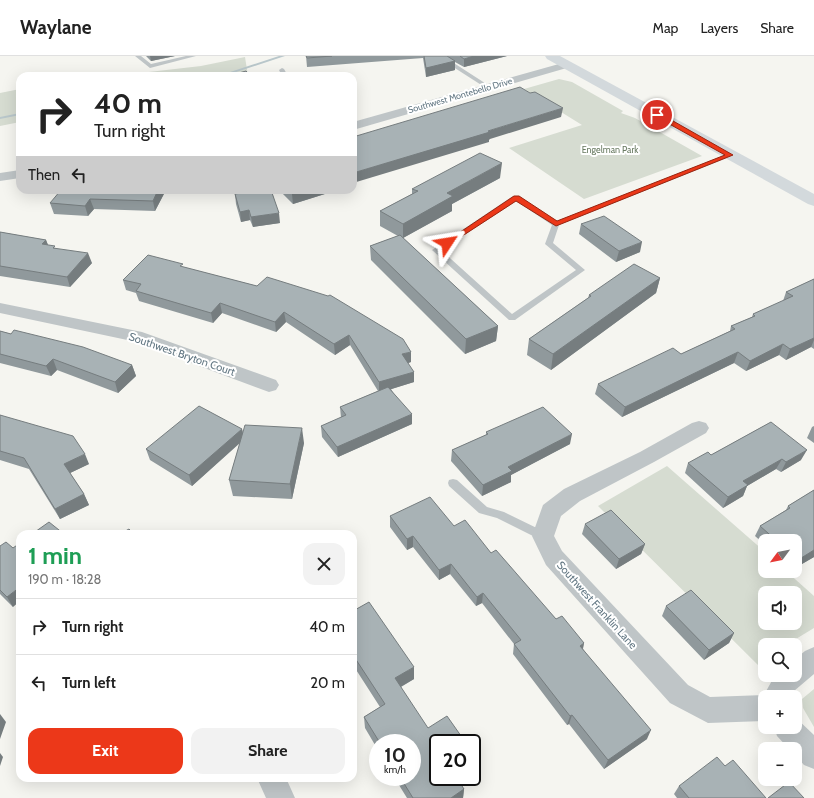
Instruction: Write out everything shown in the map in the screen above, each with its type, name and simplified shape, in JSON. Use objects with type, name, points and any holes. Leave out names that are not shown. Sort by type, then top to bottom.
[{"type":"main road","points":[[551,56],[814,202]]},
{"type":"street","name":"Southwest Montebello Drive","points":[[357,125],[566,65]]},
{"type":"street","points":[[0,177],[16,175]]},
{"type":"street","name":"Southwest Bryton Court","points":[[0,308],[136,336],[269,385]]},
{"type":"street","points":[[543,536],[551,511],[572,495],[647,457],[699,428]]},
{"type":"street","name":"Southwest Franklin Lane","points":[[543,536],[554,558],[678,694],[708,710],[758,708]]},
{"type":"street","points":[[802,669],[814,659]]},
{"type":"street","points":[[794,734],[814,755]]},
{"type":"street","points":[[273,782],[281,798]]},
{"type":"lane","points":[[138,56],[150,66],[193,56]]},
{"type":"lane","points":[[440,56],[488,87]]},
{"type":"lane","points":[[556,224],[516,198],[436,250],[512,318],[582,270],[549,244],[556,224],[730,155]]},
{"type":"lane","points":[[453,483],[483,510],[500,515],[543,536]]},
{"type":"green space","points":[[245,57],[247,72],[149,72],[201,66]]},
{"type":"green space","name":"Engelman Park","points":[[559,79],[572,82],[623,111],[621,113],[635,118],[702,156],[584,199],[509,148],[582,125],[524,89]]},
{"type":"green space","points":[[16,90],[16,123],[0,126],[0,93]]},
{"type":"green space","points":[[667,466],[758,546],[758,578],[794,578],[814,596],[814,628],[798,638],[758,638],[758,665],[598,506]]},
{"type":"green space","points":[[814,689],[814,727],[803,708],[802,699]]},
{"type":"building","points":[[306,56],[332,56],[307,58]]},
{"type":"building","points":[[424,56],[447,56],[455,61],[426,68]]},
{"type":"building","points":[[460,56],[474,56],[464,59]]},
{"type":"building","points":[[520,87],[530,93],[535,92],[563,108],[488,131],[490,132],[357,172],[357,136]]},
{"type":"building","points":[[480,153],[502,163],[447,193],[453,196],[403,224],[380,211],[418,191],[412,189]]},
{"type":"building","points":[[58,194],[156,194],[153,201],[90,199],[85,206],[50,203]]},
{"type":"building","points":[[235,194],[272,194],[279,213],[251,217],[249,210],[240,212]]},
{"type":"building","points":[[604,216],[642,242],[619,251],[581,224]]},
{"type":"building","points":[[0,232],[46,240],[42,244],[55,246],[53,248],[88,253],[67,277],[0,266]]},
{"type":"building","points":[[400,235],[498,326],[466,339],[370,246]]},
{"type":"building","points":[[148,255],[183,264],[180,266],[257,286],[267,277],[328,296],[330,295],[403,339],[411,352],[402,354],[414,372],[379,382],[349,335],[334,344],[284,312],[275,322],[220,303],[211,313],[136,291],[141,284],[123,280]]},
{"type":"building","points":[[634,264],[660,278],[553,354],[529,339],[591,296],[589,295]]},
{"type":"building","points":[[814,279],[814,338],[790,349],[783,344],[750,361],[738,352],[625,407],[598,384],[673,348],[681,354],[735,329],[731,326],[755,316],[753,314],[793,296],[786,292]]},
{"type":"building","points":[[14,330],[83,347],[132,365],[115,382],[53,359],[46,366],[0,354],[0,331],[11,334]]},
{"type":"building","points":[[388,387],[412,414],[337,447],[321,426],[346,415],[340,407]]},
{"type":"building","points":[[199,406],[242,429],[189,475],[146,449]]},
{"type":"building","points":[[543,407],[572,434],[508,467],[512,471],[483,485],[452,450],[488,434],[486,432]]},
{"type":"building","points":[[0,415],[73,436],[85,454],[64,464],[84,494],[55,509],[24,458],[0,451]]},
{"type":"building","points":[[771,422],[807,450],[786,462],[782,459],[743,481],[748,485],[728,497],[688,463],[708,452],[711,455]]},
{"type":"building","points":[[245,425],[302,428],[290,484],[229,480]]},
{"type":"building","points":[[814,490],[814,550],[802,558],[802,534],[769,534],[760,526],[790,508],[788,506]]},
{"type":"building","points":[[430,497],[454,526],[465,520],[491,553],[496,550],[556,619],[562,616],[584,643],[580,646],[651,730],[608,760],[572,715],[570,716],[514,644],[521,640],[483,593],[477,597],[451,564],[439,570],[413,536],[407,539],[390,516]]},
{"type":"building","points":[[611,510],[645,544],[619,559],[585,524]]},
{"type":"building","points":[[49,522],[59,530],[38,530]]},
{"type":"building","points":[[6,542],[13,548],[16,546],[16,590],[7,597],[0,590],[0,546]]},
{"type":"building","points":[[691,590],[734,633],[709,650],[666,606]]},
{"type":"building","points":[[369,602],[414,667],[395,678],[428,728],[447,716],[460,734],[429,734],[429,786],[462,786],[464,789],[451,798],[413,798],[406,786],[421,786],[421,734],[374,734],[364,717],[385,704],[357,661],[357,609]]},
{"type":"building","points":[[717,757],[725,766],[733,760],[766,798],[689,798],[679,786]]},
{"type":"building","points":[[784,786],[793,786],[804,798],[768,798]]},
{"type":"waterway","points":[[233,72],[283,56]]},
{"type":"waterway","points":[[0,118],[16,115]]},
{"type":"route","points":[[447,243],[516,198],[556,224],[730,155],[657,115]]}]
